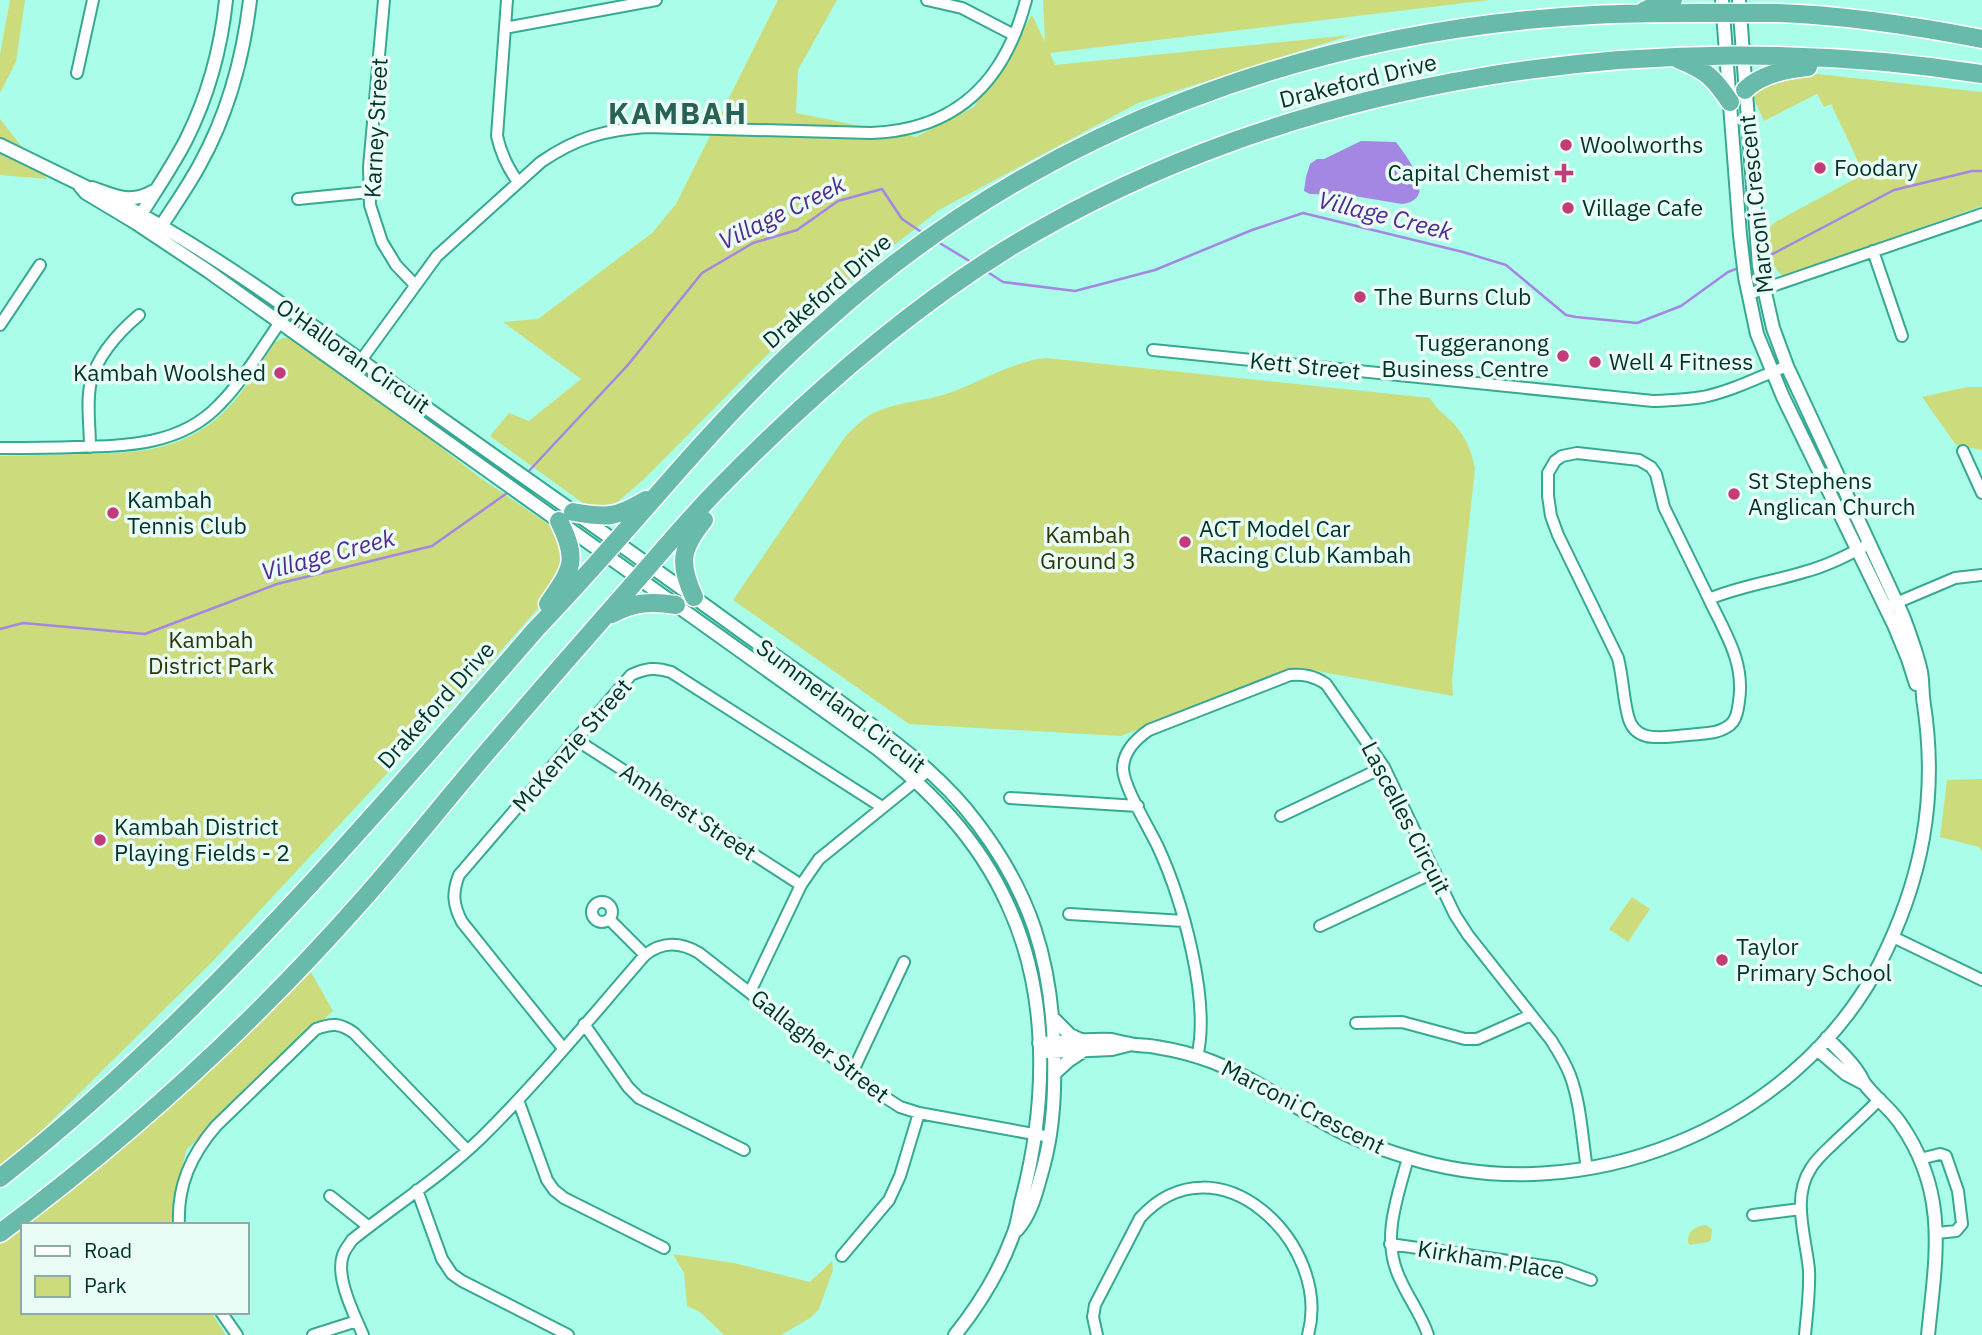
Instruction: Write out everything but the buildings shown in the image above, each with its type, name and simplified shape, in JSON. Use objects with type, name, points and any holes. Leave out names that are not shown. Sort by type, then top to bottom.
[{"type":"highway","points":[[1641,12],[1673,0]]},
{"type":"highway","points":[[1766,0],[1799,6],[1821,16]]},
{"type":"highway","name":"Drakeford Drive","points":[[0,1178],[64,1126],[155,1045],[234,966],[572,592],[704,441],[778,365],[827,319],[905,255],[1020,178],[1143,116],[1217,88],[1341,51],[1423,34],[1535,19],[1731,7],[1968,36]]},
{"type":"highway","points":[[1672,56],[1693,64],[1737,96],[1770,75],[1788,68],[1810,67],[1839,59]]},
{"type":"highway","name":"Drakeford Drive","points":[[0,1233],[110,1146],[178,1087],[272,997],[360,903],[644,572],[719,489],[776,432],[852,363],[907,318],[962,278],[1055,220],[1163,168],[1297,120],[1431,87],[1501,74],[1672,56],[1735,56],[1839,59],[1982,74]]},
{"type":"highway","points":[[694,597],[683,569],[685,550],[691,536],[706,517],[719,489]]},
{"type":"highway","points":[[536,629],[549,601],[565,581],[570,567],[566,516],[613,515],[658,493]]},
{"type":"highway","points":[[603,619],[621,609],[643,602],[676,605]]},
{"type":"street","points":[[77,74],[93,0]]},
{"type":"street","points":[[139,218],[185,142],[198,115],[216,60],[226,0]]},
{"type":"street","points":[[159,231],[199,166],[220,124],[242,53],[250,0]]},
{"type":"street","name":"Karney Street","points":[[384,0],[369,192],[373,217],[382,242],[396,264],[415,285]]},
{"type":"street","points":[[507,0],[497,136],[500,152],[518,182]]},
{"type":"street","points":[[505,28],[656,0]]},
{"type":"street","points":[[927,0],[962,8],[1014,36]]},
{"type":"street","points":[[351,374],[437,256],[541,162],[569,144],[600,133],[623,129],[871,133],[918,127],[949,112],[976,94],[996,70],[1014,36],[1026,0]]},
{"type":"street","points":[[1731,7],[1735,56]]},
{"type":"street","name":"Marconi Crescent","points":[[1039,1048],[1084,1046],[1111,1040],[1197,1056],[1234,1072],[1362,1142],[1408,1158],[1442,1167],[1502,1174],[1544,1174],[1587,1169],[1649,1154],[1703,1132],[1778,1084],[1817,1049],[1864,989],[1893,937],[1908,901],[1927,820],[1930,755],[1920,667],[1913,643],[1891,606],[1772,372],[1758,334],[1744,267],[1735,56]]},
{"type":"street","name":"Marconi Crescent","points":[[1735,56],[1737,96],[1758,261],[1773,328],[1863,547]]},
{"type":"street","points":[[198,115],[220,124]]},
{"type":"street","name":"O'Halloran Circuit","points":[[0,145],[86,187],[86,193],[139,218],[159,231],[279,323],[528,500],[566,516]]},
{"type":"street","points":[[187,185],[176,216],[181,233],[194,246]]},
{"type":"street","points":[[86,187],[130,199],[156,190]]},
{"type":"street","points":[[298,198],[369,192]]},
{"type":"street","points":[[1749,294],[1982,214]]},
{"type":"street","name":"O'Halloran Circuit","points":[[159,231],[194,246],[289,310],[538,486],[566,516],[610,548]]},
{"type":"street","points":[[1873,251],[1902,336]]},
{"type":"street","points":[[0,325],[40,265]]},
{"type":"street","points":[[0,448],[132,446],[177,433],[197,423],[221,403],[289,310]]},
{"type":"street","points":[[90,447],[89,396],[96,368],[119,333],[139,315]]},
{"type":"street","name":"Kett Street","points":[[1153,350],[1653,401],[1703,397],[1787,366]]},
{"type":"street","points":[[1963,451],[1982,493]]},
{"type":"street","points":[[1577,453],[1634,459],[1651,467],[1656,474],[1664,507],[1709,599],[1740,666],[1737,717],[1732,724],[1715,732],[1652,738],[1641,735],[1630,724],[1627,714],[1618,657],[1551,516],[1548,472],[1555,461],[1562,456],[1577,453]]},
{"type":"street","points":[[1709,599],[1742,586],[1806,572],[1863,547]]},
{"type":"street","name":"Summerland Circuit","points":[[610,548],[644,572],[694,597],[893,740],[929,770],[977,823],[1017,886],[1042,950],[1049,984],[1055,1073],[1050,1137],[1029,1212],[1014,1233],[991,1282],[955,1335]]},
{"type":"street","name":"Summerland Circuit","points":[[644,572],[676,605],[875,747],[916,780],[969,838],[990,870],[1021,937],[1031,972],[1037,1014],[1040,1089],[1036,1134],[1014,1233]]},
{"type":"street","points":[[1891,606],[1955,578],[1982,575]]},
{"type":"street","name":"McKenzie Street","points":[[564,1048],[462,922],[453,898],[454,886],[460,875],[631,675],[642,670],[660,668],[671,672],[882,807]]},
{"type":"street","name":"Lascelles Circuit","points":[[1197,1056],[1202,1033],[1196,972],[1184,921],[1163,858],[1126,782],[1124,770],[1127,752],[1138,738],[1149,730],[1290,676],[1307,675],[1326,684],[1384,767],[1455,915],[1562,1058],[1571,1077],[1587,1169]]},
{"type":"street","name":"Amherst Street","points":[[575,739],[801,885]]},
{"type":"street","points":[[1281,816],[1384,767]]},
{"type":"street","points":[[750,992],[812,867],[827,851],[929,770]]},
{"type":"street","points":[[1010,799],[1138,806]]},
{"type":"street","points":[[1320,926],[1435,872]]},
{"type":"street","points":[[1069,914],[1184,921]]},
{"type":"street","points":[[609,919],[645,956]]},
{"type":"street","points":[[1893,937],[1982,980]]},
{"type":"street","name":"Gallagher Street","points":[[363,1335],[341,1270],[342,1257],[352,1240],[467,1150],[518,1100],[645,956],[665,945],[677,944],[699,953],[892,1102],[919,1113],[1050,1137]]},
{"type":"street","points":[[852,1073],[904,962]]},
{"type":"street","points":[[1356,1023],[1402,1022],[1465,1039],[1477,1039],[1531,1015]]},
{"type":"street","points":[[1053,1018],[1084,1046],[1055,1073]]},
{"type":"street","points":[[179,1223],[183,1181],[190,1161],[202,1143],[216,1126],[316,1029],[328,1024],[344,1026],[354,1032],[467,1150]]},
{"type":"street","points":[[584,1024],[628,1087],[639,1098],[744,1150]]},
{"type":"street","points":[[1826,1038],[1853,1065],[1863,1083]]},
{"type":"street","points":[[1817,1049],[1880,1099],[1908,1135],[1920,1159],[1933,1195],[1937,1233],[1928,1335]]},
{"type":"street","points":[[1805,1335],[1809,1270],[1801,1209],[1804,1181],[1810,1168],[1820,1157],[1880,1099]]},
{"type":"street","points":[[518,1100],[544,1175],[554,1190],[664,1248]]},
{"type":"street","points":[[842,1255],[893,1193],[919,1113]]},
{"type":"street","points":[[1920,1159],[1940,1153],[1947,1156],[1958,1191],[1962,1224],[1956,1231],[1937,1233]]},
{"type":"street","points":[[1408,1158],[1394,1208],[1390,1244],[1399,1278],[1428,1335]]},
{"type":"street","points":[[1097,1335],[1093,1317],[1095,1305],[1140,1218],[1164,1198],[1179,1192],[1205,1188],[1246,1198],[1265,1213],[1288,1238],[1303,1267],[1309,1288],[1311,1319],[1307,1335]]},
{"type":"street","points":[[417,1190],[442,1259],[452,1274],[568,1335]]},
{"type":"street","points":[[330,1196],[369,1227]]},
{"type":"street","points":[[1753,1215],[1801,1209]]},
{"type":"street","name":"Kirkham Place","points":[[1390,1244],[1554,1267],[1591,1280]]},
{"type":"street","points":[[222,1314],[237,1335]]},
{"type":"street","points":[[313,1335],[357,1321]]},
{"type":"green space","points":[[10,0],[25,0],[16,62],[0,93],[0,54]]},
{"type":"green space","points":[[778,0],[837,0],[798,70],[796,113],[916,137],[974,107],[1032,15],[1045,42],[1043,0],[1489,0],[1050,53],[1055,65],[1351,35],[1138,103],[939,210],[814,308],[642,481],[615,504],[587,506],[490,436],[509,413],[529,421],[581,379],[503,322],[538,319],[652,233],[676,204]]},
{"type":"green space","points":[[1799,72],[1982,92],[1982,206],[1783,276],[1772,260],[1770,227],[1864,174],[1831,104],[1824,107],[1817,94],[1764,121],[1751,92]]},
{"type":"green space","points":[[0,119],[47,179],[0,175]]},
{"type":"green space","name":"Kambah District Park","points":[[290,337],[393,410],[479,477],[548,524],[560,536],[566,558],[546,599],[499,653],[213,961],[0,1169],[0,456],[100,454],[137,451],[172,444],[205,428],[221,415],[244,389],[275,342]]},
{"type":"green space","name":"Kambah Ground 3","points":[[1046,358],[1430,398],[1463,435],[1475,469],[1452,680],[1453,696],[1301,668],[1121,736],[909,724],[733,600],[845,437],[862,420],[882,409],[943,395],[1019,364]]},
{"type":"green space","points":[[1967,387],[1982,387],[1982,450],[1956,445],[1922,397]]},
{"type":"green space","points":[[1982,779],[1982,851],[1979,847],[1940,837],[1947,780]]},
{"type":"green space","points":[[1632,897],[1650,909],[1628,942],[1609,929]]},
{"type":"green space","points":[[308,967],[333,1011],[186,1150],[172,1223],[23,1223],[181,1098]]},
{"type":"green space","points":[[21,1224],[21,1314],[212,1314],[226,1335],[0,1335],[0,1241]]},
{"type":"green space","points":[[1706,1225],[1712,1229],[1711,1240],[1690,1245],[1690,1232]]},
{"type":"green space","points":[[673,1254],[734,1263],[810,1282],[832,1261],[833,1270],[819,1309],[810,1318],[781,1335],[724,1335],[700,1312],[687,1306],[684,1273]]},
{"type":"shaded area","points":[[1361,141],[1396,142],[1413,167],[1420,186],[1419,194],[1413,201],[1402,204],[1348,195],[1310,194],[1304,191],[1310,164]]},
{"type":"waterway","name":"Village Creek","points":[[1763,259],[1894,190],[1972,171],[1982,171]]},
{"type":"waterway","name":"Village Creek","points":[[527,473],[627,366],[702,273],[753,243],[797,230],[838,201],[882,189],[902,219],[926,235]]},
{"type":"waterway","name":"Village Creek","points":[[986,271],[1003,282],[1075,291],[1155,270],[1252,230],[1303,213],[1506,265],[1566,315],[1576,317],[1637,323],[1681,306],[1728,272],[1741,267]]},
{"type":"waterway","name":"Village Creek","points":[[938,242],[971,262]]},
{"type":"waterway","name":"Village Creek","points":[[0,629],[23,623],[145,634],[277,584],[432,546],[510,491]]},
{"type":"place","name":"Woolworths","points":[[1566,145]]},
{"type":"place","name":"Foodary","points":[[1820,168]]},
{"type":"place","name":"Capital Chemist","points":[[1564,173]]},
{"type":"place","name":"Village Cafe","points":[[1568,208]]},
{"type":"place","name":"The Burns Club","points":[[1360,297]]},
{"type":"place","name":"Tuggeranong Business Centre","points":[[1563,356]]},
{"type":"place","name":"Well 4 Fitness","points":[[1595,362]]},
{"type":"place","name":"Kambah Woolshed","points":[[280,373]]},
{"type":"place","name":"St Stephens Anglican Church","points":[[1734,494]]},
{"type":"place","name":"Kambah Tennis Club","points":[[113,513]]},
{"type":"place","name":"ACT Model Car Racing Club Kambah","points":[[1185,542]]},
{"type":"place","name":"Kambah District Playing Fields - 2","points":[[100,840]]},
{"type":"place","name":"Taylor Primary School","points":[[1722,960]]},
{"type":"district","name":"KAMBAH","points":[[678,114]]}]
